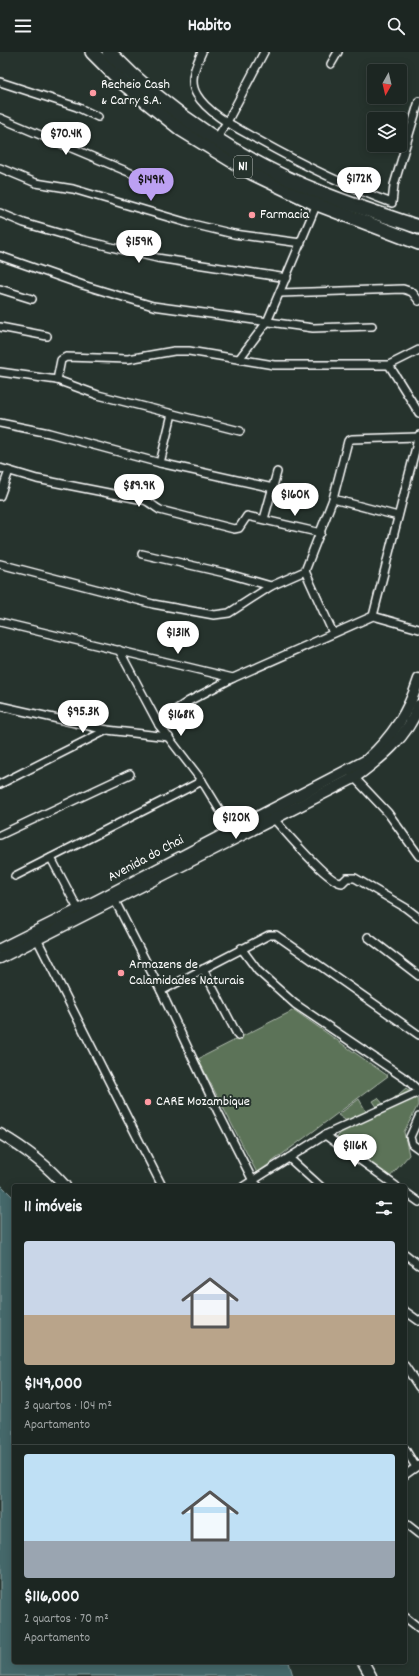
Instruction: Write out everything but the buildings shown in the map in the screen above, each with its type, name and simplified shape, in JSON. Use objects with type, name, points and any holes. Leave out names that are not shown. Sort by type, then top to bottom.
[{"type":"highway","name":"N1","points":[[92,52],[123,83],[182,130],[214,143]]},
{"type":"highway","name":"N1","points":[[109,52],[164,102],[214,143],[277,186],[419,227]]},
{"type":"highway","name":"N1","points":[[319,198],[419,243]]},
{"type":"main road","name":"Avenida do Chai","points":[[0,958],[273,818],[351,774],[367,760],[396,729],[404,717],[419,679]]},
{"type":"main road","name":"Avenida do Chai","points":[[0,949],[232,830],[372,765],[393,745],[412,721],[419,705]]},
{"type":"main road","points":[[0,1134],[18,1144],[63,1184]]},
{"type":"main road","points":[[364,1664],[371,1676]]},
{"type":"street","points":[[202,52],[194,68],[193,86],[197,96],[210,109],[227,122],[314,170],[392,203]]},
{"type":"street","points":[[214,143],[227,122],[264,52]]},
{"type":"street","points":[[331,64],[338,52]]},
{"type":"street","points":[[0,82],[77,107],[98,117]]},
{"type":"street","points":[[395,219],[392,203],[394,185],[419,101]]},
{"type":"street","points":[[0,118],[138,176]]},
{"type":"street","points":[[0,168],[36,183],[73,189],[188,223],[234,234],[300,243]]},
{"type":"street","points":[[239,359],[267,322],[287,278],[319,198]]},
{"type":"street","points":[[0,213],[24,223],[74,238],[157,258],[287,278]]},
{"type":"street","points":[[0,256],[83,285],[153,306],[313,328],[372,326]]},
{"type":"street","points":[[0,289],[32,300]]},
{"type":"street","points":[[280,293],[402,289],[412,292],[419,301]]},
{"type":"street","points":[[0,327],[47,336]]},
{"type":"street","points":[[57,380],[61,360],[66,357],[128,359],[174,351],[189,351],[289,365],[389,365],[419,350]]},
{"type":"street","points":[[389,365],[419,413]]},
{"type":"street","points":[[0,372],[57,380],[98,395],[240,431]]},
{"type":"street","points":[[160,463],[172,414]]},
{"type":"street","points":[[0,423],[49,433],[160,463],[273,488]]},
{"type":"street","points":[[0,564],[153,604],[214,615],[229,613],[271,586],[305,571],[333,500],[348,441],[352,439],[418,436],[373,616]]},
{"type":"street","points":[[0,468],[37,479],[82,489],[144,500],[160,510],[236,529],[239,528],[247,516],[321,533]]},
{"type":"street","points":[[0,496],[9,471]]},
{"type":"street","points":[[264,519],[278,472]]},
{"type":"street","points":[[333,500],[398,516]]},
{"type":"street","points":[[142,554],[225,573],[271,586]]},
{"type":"street","points":[[305,571],[333,633]]},
{"type":"street","points":[[159,725],[171,713],[188,701],[233,678],[373,616],[419,629]]},
{"type":"street","points":[[0,622],[233,678]]},
{"type":"street","points":[[119,650],[159,725],[202,781],[232,830]]},
{"type":"street","points":[[0,706],[108,730],[169,737]]},
{"type":"street","points":[[0,784],[108,730]]},
{"type":"street","points":[[0,835],[130,774]]},
{"type":"street","points":[[351,774],[388,813],[419,856]]},
{"type":"street","points":[[15,876],[202,781]]},
{"type":"street","points":[[273,818],[319,868],[336,881],[342,883],[347,878],[355,878],[406,908],[419,918]]},
{"type":"street","points":[[50,858],[78,910]]},
{"type":"street","points":[[114,900],[161,991],[218,1112],[256,1183],[289,1158],[325,1135],[419,1091],[406,1079],[295,1004],[258,970],[241,948]]},
{"type":"street","points":[[161,991],[268,935],[279,936],[419,1035]]},
{"type":"street","points":[[368,937],[419,976]]},
{"type":"street","points":[[37,939],[161,1184]]},
{"type":"street","points":[[203,969],[238,1036]]},
{"type":"street","points":[[419,1117],[410,1137],[412,1144],[419,1149]]},
{"type":"street","points":[[325,1135],[393,1184]]},
{"type":"street","points":[[289,1158],[318,1184]]},
{"type":"street","points":[[407,1193],[419,1202]]},
{"type":"street","points":[[407,1256],[419,1265]]},
{"type":"street","points":[[407,1312],[419,1321]]},
{"type":"street","points":[[407,1369],[419,1387]]},
{"type":"street","points":[[407,1452],[417,1466],[407,1474]]},
{"type":"street","points":[[407,1525],[419,1534]]},
{"type":"street","points":[[407,1619],[419,1628]]},
{"type":"green space","points":[[294,1010],[388,1076],[257,1173],[198,1059]]},
{"type":"green space","points":[[406,1088],[417,1097],[418,1105],[404,1132],[409,1155],[389,1178],[373,1169],[363,1157],[342,1145],[336,1139],[348,1122],[338,1115],[359,1099],[367,1113],[377,1107],[373,1101],[378,1098],[385,1106]]},
{"type":"water","points":[[0,1184],[12,1196],[12,1664],[290,1664],[293,1676],[0,1676]]},
{"type":"place","name":"Recheio Cash & Carry S.A.","points":[[93,93]]},
{"type":"place","name":"Farmacia","points":[[252,215]]},
{"type":"place","name":"Armazens de Calamidades Naturais","points":[[121,973]]},
{"type":"place","name":"CARE Mozambique","points":[[148,1102]]}]
